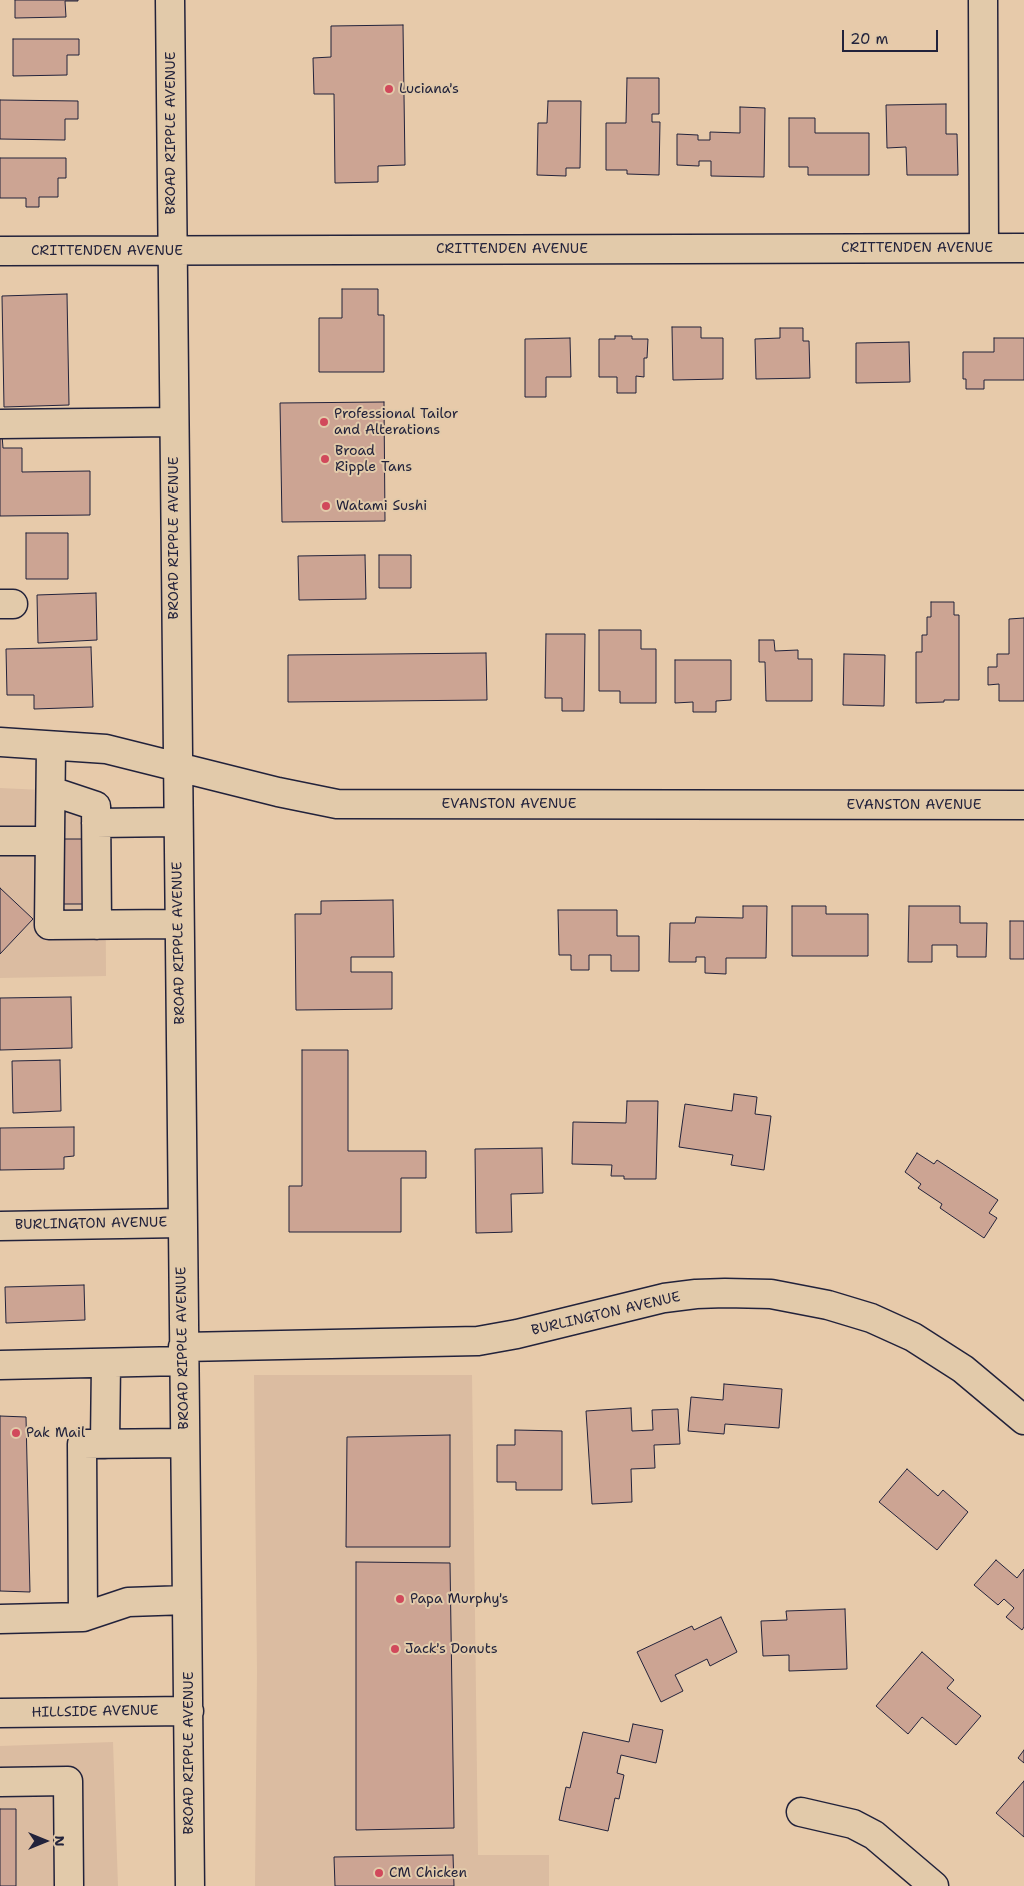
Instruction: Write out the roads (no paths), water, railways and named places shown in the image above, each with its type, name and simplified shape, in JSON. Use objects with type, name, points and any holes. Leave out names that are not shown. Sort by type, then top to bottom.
[{"type":"street","name":"BROAD RIPPLE AVENUE","points":[[170,0],[178,924],[190,1886]]},
{"type":"street","points":[[983,0],[984,248]]},
{"type":"street","name":"CRITTENDEN AVENUE","points":[[0,252],[1024,248]]},
{"type":"street","points":[[0,424],[174,422]]},
{"type":"street","name":"EVANSTON AVENUE","points":[[0,742],[106,749],[278,792],[337,804],[1024,805]]},
{"type":"street","points":[[51,746],[49,925],[178,924]]},
{"type":"street","points":[[51,791],[96,806],[97,925]]},
{"type":"street","points":[[96,823],[177,822]]},
{"type":"street","points":[[0,841],[49,841]]},
{"type":"street","name":"BURLINGTON AVENUE","points":[[0,1226],[182,1223]]},
{"type":"street","name":"BURLINGTON AVENUE","points":[[0,1365],[106,1363],[183,1354],[478,1340],[516,1334],[664,1298],[696,1294],[771,1294],[835,1307],[871,1318],[913,1337],[963,1369],[1024,1420]]},
{"type":"street","points":[[105,1444],[106,1363]]},
{"type":"street","points":[[83,1617],[82,1444],[185,1443]]},
{"type":"street","points":[[0,1619],[83,1617],[128,1602],[187,1600]]},
{"type":"street","name":"HILLSIDE AVENUE","points":[[0,1714],[189,1711]]},
{"type":"street","points":[[0,1782],[68,1781],[69,1886]]},
{"type":"street","points":[[801,1812],[853,1824],[874,1834],[934,1886]]},
{"type":"place","name":"Luciana's","points":[[389,89]]},
{"type":"place","name":"Professional Tailor and Alterations","points":[[324,422]]},
{"type":"place","name":"Broad Ripple Tans","points":[[325,459]]},
{"type":"place","name":"Watami Sushi","points":[[326,506]]},
{"type":"place","name":"Pak Mail","points":[[16,1433]]},
{"type":"place","name":"Papa Murphy's","points":[[400,1599]]},
{"type":"place","name":"Jack's Donuts","points":[[395,1649]]},
{"type":"place","name":"CM Chicken","points":[[379,1873]]}]
